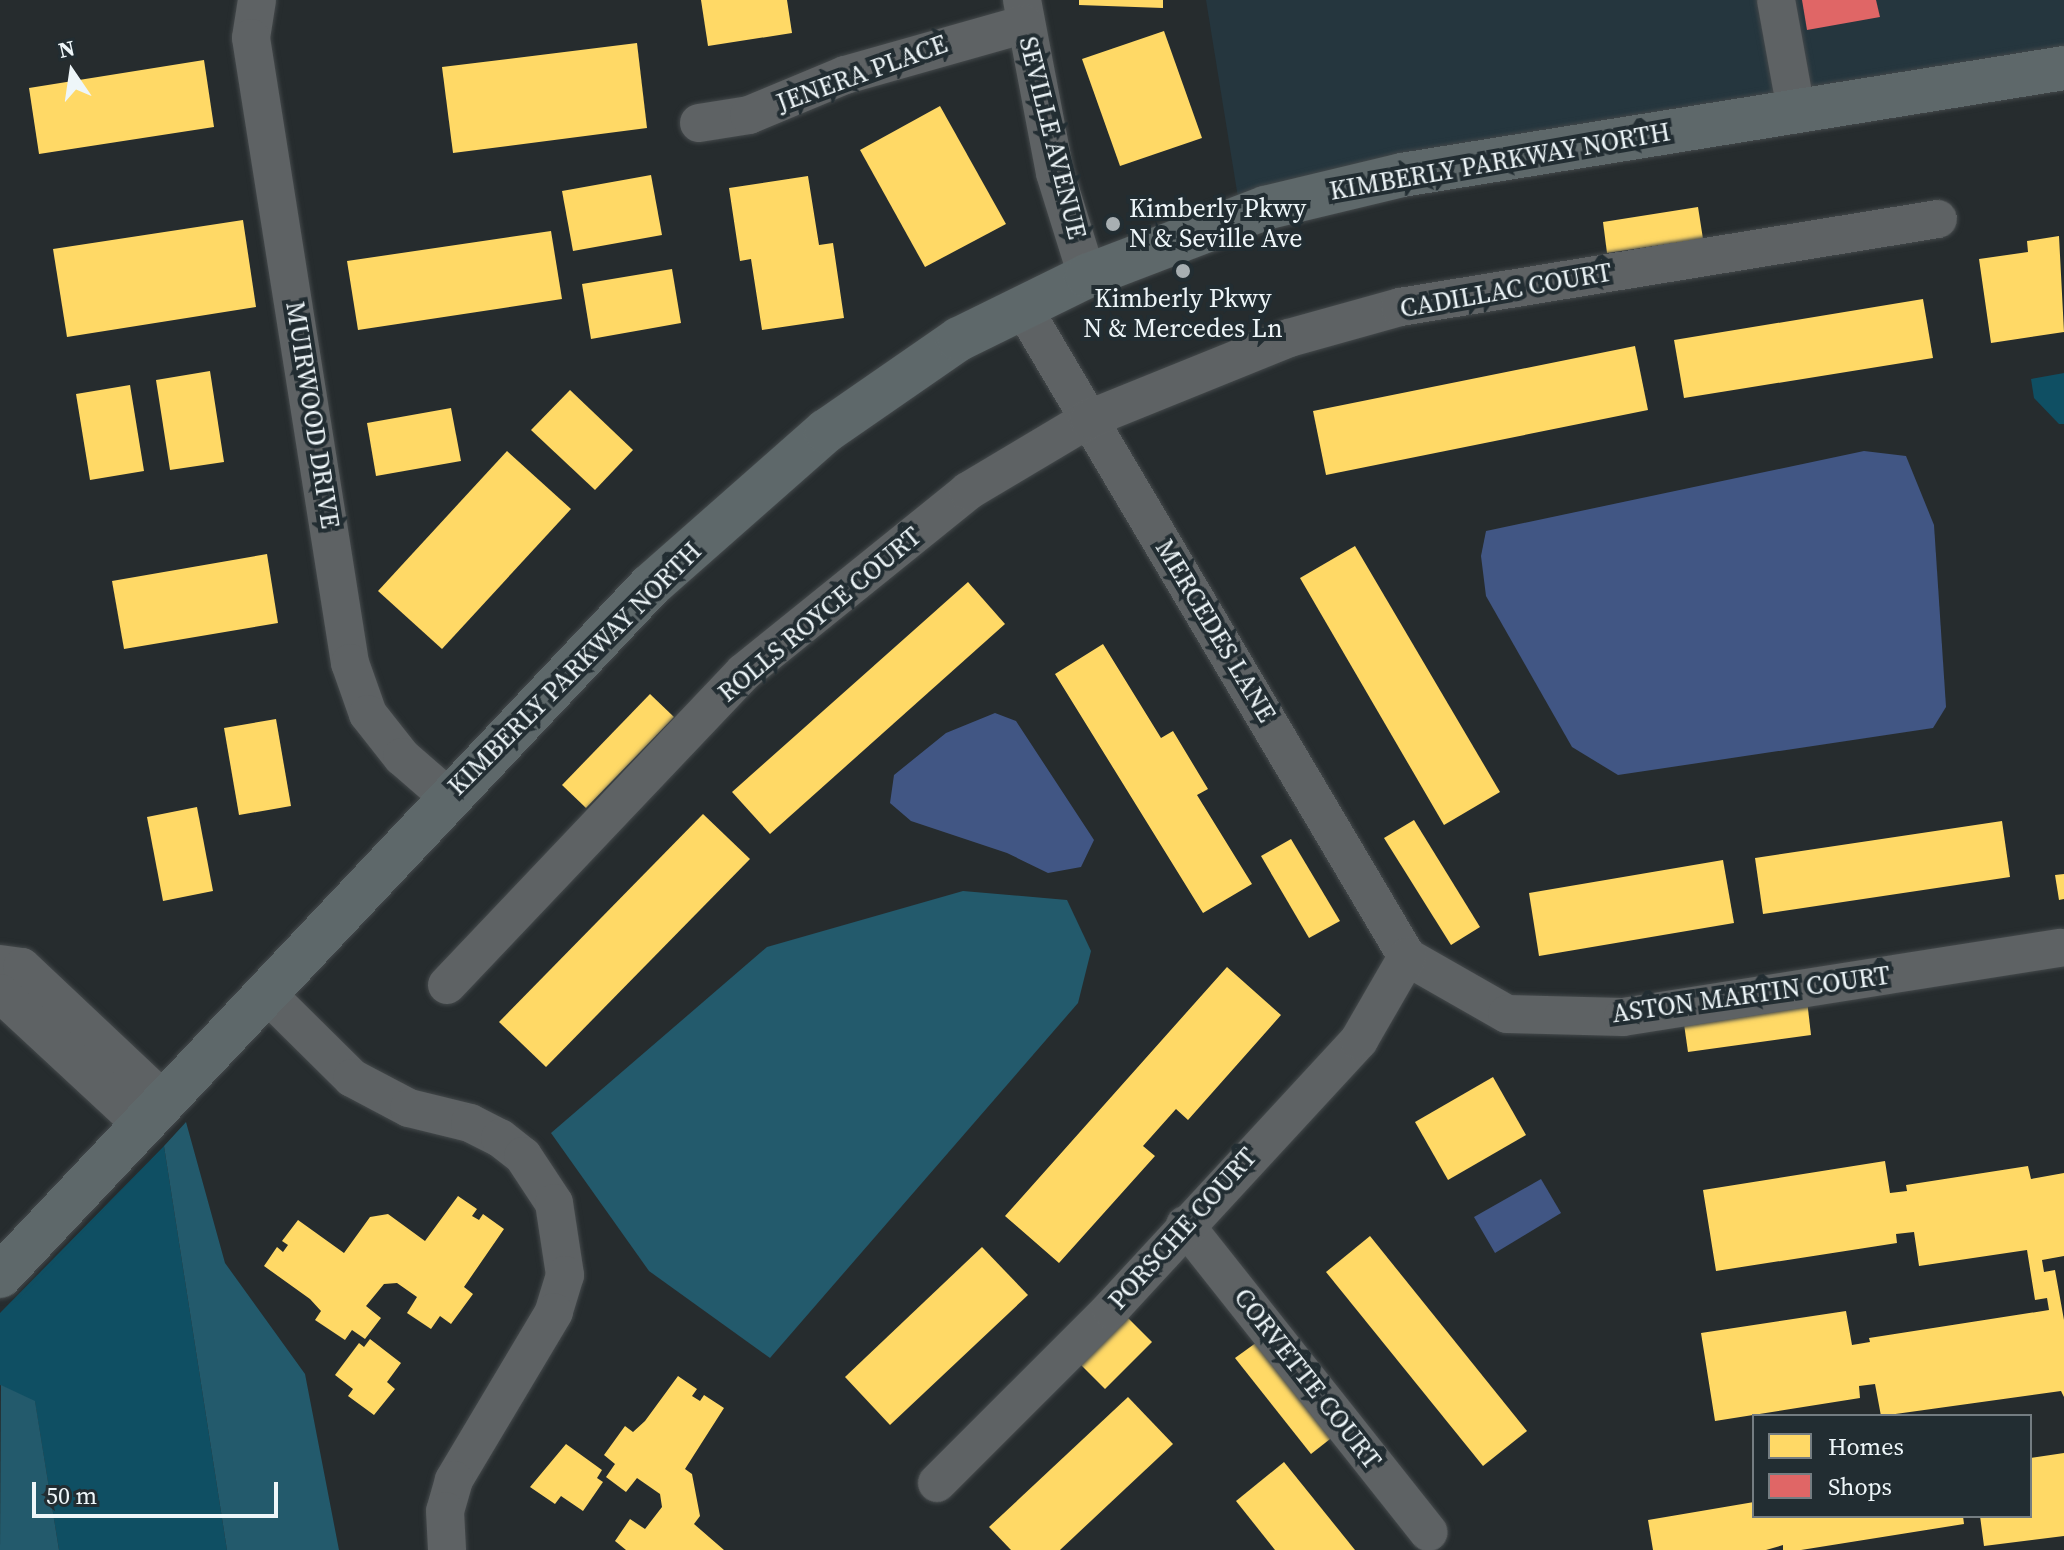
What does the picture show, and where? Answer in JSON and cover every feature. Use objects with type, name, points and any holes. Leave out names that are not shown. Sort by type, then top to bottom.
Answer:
[{"type":"street","name":"MUIRWOOD DRIVE","points":[[257,0],[251,38],[350,663],[368,714],[402,757],[448,797]]},
{"type":"street","points":[[1776,0],[1796,110]]},
{"type":"street","name":"JENERA PLACE","points":[[699,123],[749,115],[845,75],[1023,12]]},
{"type":"street","name":"SEVILLE AVENUE","points":[[1023,12],[1055,173],[1087,276]]},
{"type":"street","name":"KIMBERLY PARKWAY NORTH","points":[[0,1276],[650,586],[826,431],[959,339],[1087,276],[1265,208],[1402,175],[2064,68]]},
{"type":"street","name":"CADILLAC COURT","points":[[1089,419],[1289,338],[1400,307],[1938,219]]},
{"type":"street","name":"MERCEDES LANE","points":[[1022,306],[1407,957]]},
{"type":"street","name":"ROLLS ROYCE COURT","points":[[447,985],[744,672],[968,491],[1089,419]]},
{"type":"street","name":"ASTON MARTIN COURT","points":[[1407,957],[1507,1014],[1623,1017],[2061,948]]},
{"type":"street","name":"PORSCHE COURT","points":[[937,1483],[1111,1309],[1185,1225],[1359,1040],[1407,957]]},
{"type":"street","points":[[0,964],[22,967],[152,1112]]},
{"type":"street","points":[[265,992],[352,1078],[409,1108],[470,1123],[500,1138],[523,1156],[554,1203],[565,1275],[554,1312],[454,1480],[445,1511],[447,1550]]},
{"type":"street","points":[[0,993],[152,1112]]},
{"type":"street","name":"CORVETTE COURT","points":[[1185,1225],[1428,1532]]},
{"type":"shaded area","points":[[1206,0],[2064,0],[2064,67],[1241,216]]},
{"type":"shaded area","points":[[2064,373],[2064,424],[2059,424],[2034,398],[2031,379]]},
{"type":"shaded area","points":[[1864,451],[1906,456],[1934,525],[1946,707],[1933,728],[1618,775],[1572,747],[1486,596],[1481,556],[1486,531]]},
{"type":"shaded area","points":[[995,713],[1016,721],[1094,840],[1081,867],[1048,873],[1007,853],[911,821],[890,803],[894,775],[946,733]]},
{"type":"shaded area","points":[[963,891],[1067,900],[1091,951],[1078,1003],[770,1358],[649,1271],[551,1133],[767,947]]},
{"type":"shaded area","points":[[186,1122],[225,1263],[305,1374],[339,1550],[227,1550],[164,1146]]},
{"type":"shaded area","points":[[164,1146],[227,1550],[59,1550],[35,1402],[0,1385],[0,1313]]},
{"type":"shaded area","points":[[1541,1179],[1561,1213],[1495,1253],[1474,1217]]},
{"type":"shaded area","points":[[1,1385],[35,1401],[59,1550],[0,1550]]},
{"type":"building: Homes","points":[[701,0],[787,0],[792,33],[708,46]]},
{"type":"building: Homes","points":[[1079,0],[1163,0],[1163,8],[1079,5]]},
{"type":"building: Homes","points":[[1164,31],[1202,138],[1120,166],[1082,59]]},
{"type":"building: Homes","points":[[637,43],[647,128],[453,153],[442,67]]},
{"type":"building: Homes","points":[[204,60],[214,127],[39,154],[29,88]]},
{"type":"building: Homes","points":[[940,106],[1006,224],[925,267],[860,150]]},
{"type":"building: Homes","points":[[651,175],[662,235],[573,251],[562,191]]},
{"type":"building: Homes","points":[[808,176],[819,245],[833,243],[844,318],[762,330],[751,259],[740,261],[729,188]]},
{"type":"building: Homes","points":[[1698,207],[1703,239],[1607,253],[1603,222]]},
{"type":"building: Homes","points":[[243,220],[256,307],[67,337],[53,249]]},
{"type":"building: Homes","points":[[551,231],[562,299],[358,330],[347,261]]},
{"type":"building: Homes","points":[[2059,236],[2064,332],[1991,343],[1979,259],[2028,252],[2027,241]]},
{"type":"building: Homes","points":[[672,269],[681,323],[591,339],[582,284]]},
{"type":"building: Homes","points":[[1923,299],[1933,358],[1684,398],[1674,340]]},
{"type":"building: Homes","points":[[1635,346],[1648,410],[1326,475],[1313,411]]},
{"type":"building: Homes","points":[[210,371],[224,462],[170,470],[156,380]]},
{"type":"building: Homes","points":[[130,385],[144,471],[90,480],[76,394]]},
{"type":"building: Homes","points":[[570,390],[633,450],[595,490],[531,430]]},
{"type":"building: Homes","points":[[451,408],[461,461],[376,476],[367,423]]},
{"type":"building: Homes","points":[[507,451],[571,509],[442,649],[378,591]]},
{"type":"building: Homes","points":[[1355,546],[1500,792],[1444,825],[1300,578]]},
{"type":"building: Homes","points":[[267,554],[278,623],[124,649],[112,581]]},
{"type":"building: Homes","points":[[968,582],[1005,624],[770,834],[732,792]]},
{"type":"building: Homes","points":[[1103,644],[1161,738],[1173,731],[1208,789],[1197,795],[1252,884],[1203,913],[1055,674]]},
{"type":"building: Homes","points":[[650,694],[674,717],[586,808],[562,785]]},
{"type":"building: Homes","points":[[276,719],[291,806],[239,815],[224,728]]},
{"type":"building: Homes","points":[[197,807],[213,891],[163,901],[147,817]]},
{"type":"building: Homes","points":[[703,814],[750,859],[546,1067],[499,1022]]},
{"type":"building: Homes","points":[[1414,820],[1480,927],[1451,945],[1384,838]]},
{"type":"building: Homes","points":[[2002,821],[2010,877],[1763,914],[1755,858]]},
{"type":"building: Homes","points":[[1291,839],[1340,921],[1309,938],[1261,856]]},
{"type":"building: Homes","points":[[1723,860],[1734,923],[1539,956],[1529,893]]},
{"type":"building: Homes","points":[[2064,874],[2064,899],[2059,900],[2055,875]]},
{"type":"building: Homes","points":[[1227,967],[1281,1015],[1188,1120],[1176,1109],[1143,1146],[1155,1156],[1059,1263],[1005,1216]]},
{"type":"building: Homes","points":[[1807,1000],[1811,1035],[1688,1052],[1683,1017]]},
{"type":"building: Homes","points":[[1493,1077],[1526,1135],[1448,1180],[1415,1122]]},
{"type":"building: Homes","points":[[1885,1161],[1890,1193],[1907,1191],[1906,1185],[2028,1166],[2031,1179],[2064,1173],[2064,1256],[2042,1260],[2044,1272],[2055,1270],[2064,1320],[2064,1397],[2061,1391],[1881,1414],[1875,1384],[1859,1386],[1860,1398],[1715,1421],[1701,1333],[1846,1311],[1852,1345],[1870,1342],[1869,1338],[2049,1310],[2047,1298],[2035,1300],[2027,1250],[1919,1266],[1914,1232],[1896,1234],[1897,1243],[1716,1271],[1703,1190]]},
{"type":"building: Homes","points":[[458,1196],[477,1209],[472,1216],[479,1220],[483,1214],[504,1229],[464,1287],[473,1294],[451,1324],[440,1316],[431,1329],[407,1313],[417,1297],[397,1283],[384,1284],[366,1306],[381,1318],[365,1339],[352,1330],[345,1340],[315,1320],[321,1311],[310,1299],[264,1266],[277,1247],[283,1252],[288,1245],[282,1241],[298,1220],[344,1253],[370,1217],[388,1214],[425,1241]]},
{"type":"building: Homes","points":[[1370,1236],[1527,1431],[1483,1466],[1326,1272]]},
{"type":"building: Homes","points":[[982,1247],[1028,1295],[890,1425],[845,1377]]},
{"type":"building: Homes","points":[[1127,1317],[1152,1342],[1105,1389],[1080,1364]]},
{"type":"building: Homes","points":[[1264,1337],[1339,1432],[1311,1454],[1235,1358]]},
{"type":"building: Homes","points":[[370,1339],[401,1363],[387,1382],[395,1389],[374,1415],[348,1396],[353,1389],[335,1375],[359,1343],[364,1347]]},
{"type":"building: Homes","points":[[678,1376],[697,1389],[692,1396],[700,1401],[704,1395],[724,1408],[685,1469],[692,1474],[700,1516],[694,1524],[724,1550],[626,1550],[615,1541],[630,1519],[645,1529],[662,1507],[660,1494],[637,1478],[626,1492],[606,1477],[615,1464],[604,1455],[625,1426],[633,1432],[645,1421]]},
{"type":"building: Homes","points":[[1128,1397],[1173,1444],[1060,1550],[1011,1550],[989,1527]]},
{"type":"building: Homes","points":[[566,1444],[602,1470],[597,1478],[603,1482],[583,1511],[561,1496],[555,1504],[530,1487]]},
{"type":"building: Homes","points":[[2064,1453],[2064,1536],[1984,1546],[1980,1518],[2032,1518],[2032,1458]]},
{"type":"building: Homes","points":[[1284,1462],[1355,1550],[1275,1550],[1236,1501]]},
{"type":"building: Homes","points":[[1752,1502],[1752,1518],[1963,1518],[1964,1524],[1801,1550],[1783,1550],[1783,1545],[1766,1550],[1653,1550],[1648,1520]]},
{"type":"building: Shops","points":[[1802,0],[1876,0],[1880,17],[1807,30]]},
{"type":"place","name":"Kimberly Pkwy N & Seville Ave","points":[[1113,224]]},
{"type":"place","name":"Kimberly Pkwy N & Mercedes Ln","points":[[1183,271]]}]
